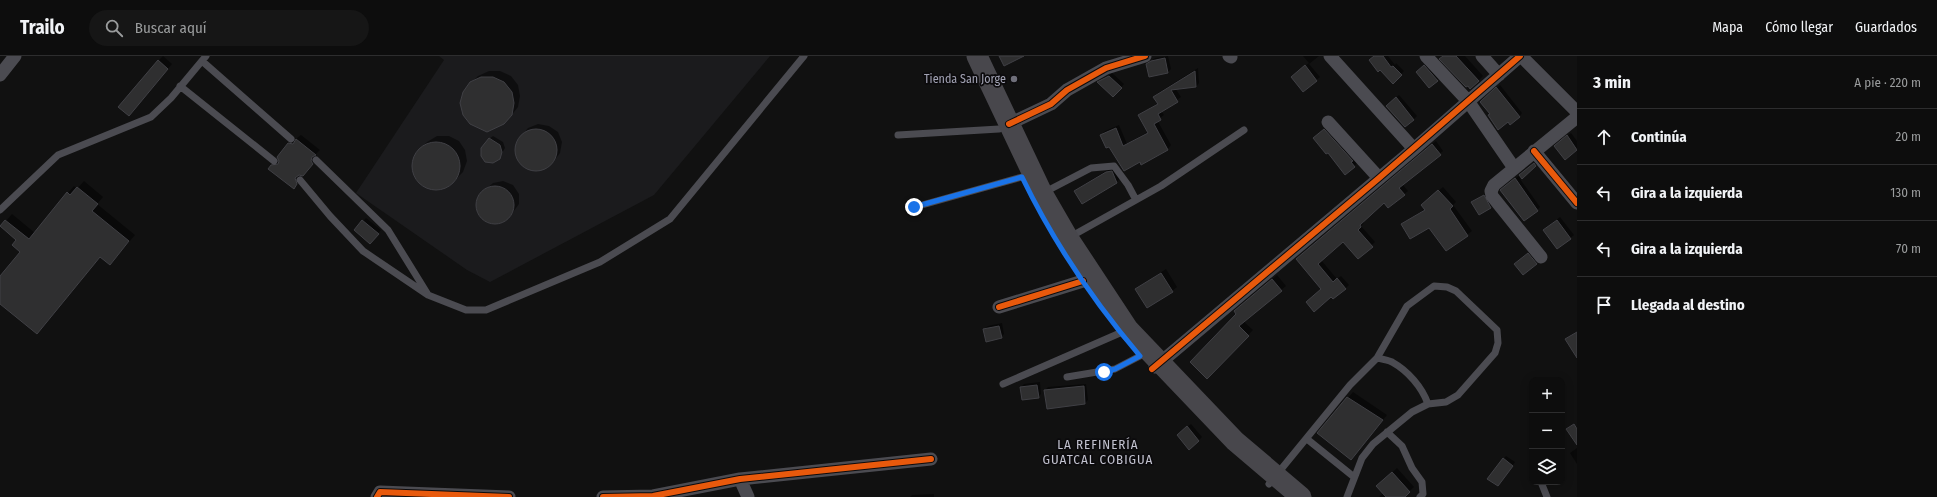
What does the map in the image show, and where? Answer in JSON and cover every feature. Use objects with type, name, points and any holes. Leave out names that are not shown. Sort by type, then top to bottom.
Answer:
[{"type":"main road","points":[[965,56],[1068,238],[1151,363]]},
{"type":"main road","points":[[977,56],[1022,177],[1059,243],[1083,281],[1120,333],[1236,442],[1277,486],[1301,497]]},
{"type":"street","points":[[0,75],[15,56]]},
{"type":"street","points":[[1004,126],[1051,104],[1068,90],[1106,68],[1145,56]]},
{"type":"street","points":[[1330,56],[1414,148]]},
{"type":"street","points":[[1426,56],[1468,101],[1514,168]]},
{"type":"street","points":[[1482,56],[1498,75]]},
{"type":"street","points":[[1151,363],[1379,178],[1520,56],[1577,112]]},
{"type":"street","points":[[1541,257],[1492,196],[1491,191],[1494,185],[1577,117]]},
{"type":"street","points":[[1328,122],[1379,178]]},
{"type":"street","points":[[1534,151],[1577,203]]},
{"type":"street","points":[[999,307],[1083,281]]},
{"type":"street","points":[[603,497],[653,496],[740,479],[931,459]]},
{"type":"street","points":[[740,479],[748,497]]},
{"type":"street","points":[[377,497],[380,492],[383,492],[509,497]]},
{"type":"lane","points":[[300,180],[330,216],[363,251],[428,295],[466,310],[486,310],[600,262],[670,219],[804,56]]},
{"type":"lane","points":[[0,210],[58,155],[151,117],[171,98],[204,59],[291,139]]},
{"type":"lane","points":[[180,86],[274,161]]},
{"type":"lane","points":[[898,135],[1004,126]]},
{"type":"lane","points":[[1068,238],[1161,186],[1244,130]]},
{"type":"lane","points":[[316,160],[388,230],[428,295]]},
{"type":"lane","points":[[1042,193],[1090,168],[1114,166],[1136,200]]},
{"type":"lane","points":[[914,207],[1022,177]]},
{"type":"lane","points":[[1277,486],[1307,439],[1350,385],[1377,358],[1407,306],[1434,286],[1448,287],[1456,291],[1497,330],[1498,343],[1495,353],[1458,395],[1446,402],[1428,404],[1412,412],[1373,444],[1362,458],[1346,497]]},
{"type":"lane","points":[[1003,384],[1120,333]]},
{"type":"lane","points":[[1377,358],[1392,362],[1414,381],[1423,390],[1428,404]]},
{"type":"lane","points":[[1067,377],[1151,363]]},
{"type":"lane","points":[[1387,432],[1402,446],[1412,468],[1422,482],[1423,494],[1420,497]]},
{"type":"lane","points":[[1307,439],[1354,477]]},
{"type":"lane","points":[[1541,485],[1547,497]]},
{"type":"shaded area","points":[[439,56],[770,56],[654,195],[490,282],[467,270],[356,193],[444,60]]},
{"type":"building","points":[[999,56],[1024,56],[1004,66]]},
{"type":"building","points":[[1374,56],[1383,56],[1391,67],[1393,66],[1402,75],[1393,84],[1380,70],[1378,72],[1369,60]]},
{"type":"building","points":[[1443,56],[1456,56],[1479,81],[1470,89],[1468,86],[1466,87],[1439,59]]},
{"type":"building","points":[[1165,58],[1168,73],[1149,77],[1146,64],[1151,61]]},
{"type":"building","points":[[158,60],[168,69],[129,116],[118,107]]},
{"type":"building","points":[[1305,65],[1317,81],[1303,92],[1291,77]]},
{"type":"building","points":[[1424,65],[1438,81],[1429,88],[1416,72]]},
{"type":"building","points":[[1195,71],[1196,87],[1171,90],[1178,102],[1158,114],[1161,120],[1154,124],[1168,150],[1141,165],[1140,162],[1124,171],[1109,147],[1106,148],[1100,135],[1116,128],[1123,146],[1148,133],[1138,115],[1158,104],[1153,97]]},
{"type":"building","points":[[1109,76],[1122,88],[1113,97],[1097,82]]},
{"type":"building","points":[[481,77],[493,77],[504,82],[512,92],[514,103],[512,115],[504,124],[487,132],[470,124],[463,115],[460,103],[463,92],[470,82]]},
{"type":"building","points":[[1496,87],[1520,117],[1510,125],[1508,122],[1498,130],[1488,115],[1490,114],[1480,102]]},
{"type":"building","points":[[1396,97],[1414,120],[1405,127],[1386,106]]},
{"type":"building","points":[[532,129],[540,129],[548,132],[554,138],[557,150],[554,162],[548,168],[540,171],[532,171],[524,168],[518,162],[515,154],[515,146],[518,138],[524,132]]},
{"type":"building","points":[[1324,129],[1353,161],[1351,162],[1355,167],[1345,175],[1328,153],[1326,154],[1313,138]]},
{"type":"building","points":[[1567,135],[1577,150],[1565,160],[1554,146]]},
{"type":"building","points":[[489,138],[500,145],[502,152],[500,159],[493,163],[485,162],[481,156],[481,148]]},
{"type":"building","points":[[296,139],[316,155],[312,157],[311,161],[313,164],[303,176],[299,175],[295,178],[297,184],[294,189],[268,169],[271,165],[278,164],[279,161],[277,157],[288,143],[293,144]]},
{"type":"building","points":[[431,142],[441,142],[450,146],[456,152],[459,157],[459,175],[450,186],[441,190],[431,190],[422,186],[416,180],[412,171],[412,161],[416,152],[422,146]]},
{"type":"building","points":[[1432,144],[1441,155],[1399,188],[1405,195],[1388,208],[1384,203],[1360,225],[1361,227],[1358,230],[1373,247],[1358,259],[1343,242],[1318,264],[1333,282],[1337,278],[1346,289],[1333,299],[1331,297],[1314,312],[1306,302],[1321,289],[1296,259]]},
{"type":"building","points":[[1534,163],[1536,166],[1522,179],[1519,175]]},
{"type":"building","points":[[1112,171],[1117,183],[1082,204],[1074,191],[1106,172]]},
{"type":"building","points":[[1515,178],[1538,211],[1524,221],[1500,190]]},
{"type":"building","points":[[491,186],[499,186],[509,191],[513,198],[513,212],[509,219],[499,224],[491,224],[481,219],[479,216],[476,209],[476,201],[481,191],[484,189]]},
{"type":"building","points":[[77,187],[98,204],[92,211],[129,241],[110,265],[100,257],[37,334],[0,304],[0,276],[20,252],[12,245],[16,240],[0,226],[5,220],[29,239],[67,192],[70,195]]},
{"type":"building","points":[[1438,190],[1453,206],[1450,209],[1468,236],[1446,251],[1429,228],[1410,239],[1401,224],[1425,210],[1421,205]]},
{"type":"building","points":[[1484,195],[1491,208],[1479,215],[1471,202]]},
{"type":"building","points":[[362,220],[379,234],[370,244],[354,230]]},
{"type":"building","points":[[1557,220],[1571,239],[1557,249],[1543,230]]},
{"type":"building","points":[[1528,253],[1537,264],[1523,275],[1514,264]]},
{"type":"building","points":[[1161,273],[1173,292],[1147,308],[1135,289]]},
{"type":"building","points":[[1272,279],[1282,291],[1239,326],[1249,336],[1207,379],[1190,362],[1236,314],[1234,311]]},
{"type":"building","points":[[999,326],[1002,338],[986,342],[983,329]]},
{"type":"building","points":[[1577,332],[1577,358],[1565,339]]},
{"type":"building","points":[[1037,385],[1039,398],[1022,400],[1020,387]]},
{"type":"building","points":[[1084,386],[1085,404],[1047,409],[1044,390]]},
{"type":"building","points":[[1347,397],[1383,420],[1351,460],[1317,433]]},
{"type":"building","points":[[1574,424],[1577,429],[1577,445],[1566,429]]},
{"type":"building","points":[[1187,426],[1199,441],[1189,450],[1177,435]]},
{"type":"building","points":[[1503,458],[1513,466],[1498,486],[1487,479]]},
{"type":"building","points":[[1392,472],[1410,492],[1405,497],[1386,497],[1376,486]]},
{"type":"cycle path","points":[[1009,124],[1051,104],[1067,90],[1106,68],[1145,56]]},
{"type":"cycle path","points":[[1152,369],[1379,178],[1520,56]]},
{"type":"cycle path","points":[[1534,151],[1577,203]]},
{"type":"cycle path","points":[[999,307],[1083,281]]},
{"type":"cycle path","points":[[603,497],[653,496],[740,479],[931,459]]},
{"type":"cycle path","points":[[377,497],[380,492],[509,497]]},
{"type":"place","name":"Tienda San Jorge","points":[[1014,79]]},
{"type":"district","name":"LA REFINERÍA GUATCAL COBIGUA","points":[[1098,452]]},
{"type":"route","points":[[914,207],[1022,177],[1032,198],[1083,281],[1120,333],[1140,356],[1115,369],[1104,372]]}]
